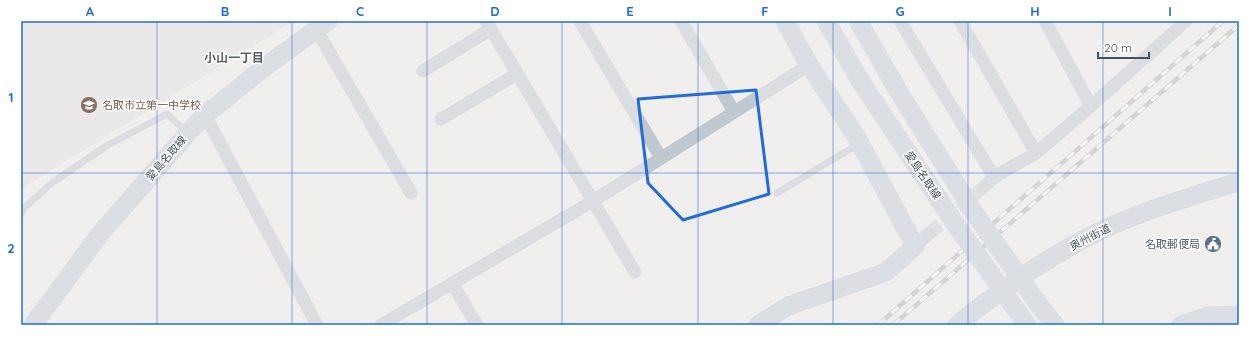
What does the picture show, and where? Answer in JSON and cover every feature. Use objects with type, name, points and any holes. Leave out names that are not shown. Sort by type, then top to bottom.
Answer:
[{"type":"main road","points":[[758,325],[788,306],[886,272],[915,246],[860,142],[809,65],[785,21]]},
{"type":"main road","name":"愛島名取線","points":[[826,21],[861,82],[956,225],[1027,325]]},
{"type":"main road","name":"愛島名取線","points":[[858,21],[900,94],[973,211],[1039,305],[1055,325]]},
{"type":"main road","name":"愛島名取線","points":[[33,325],[100,234],[205,115],[266,66],[322,25]]},
{"type":"main road","name":"奥州街道","points":[[957,325],[982,304],[1043,262],[1096,233],[1143,213],[1239,182]]},
{"type":"main road","points":[[1181,325],[1208,316],[1239,315]]},
{"type":"street","points":[[580,21],[661,158]]},
{"type":"street","points":[[682,21],[734,112]]},
{"type":"street","points":[[900,21],[990,182],[1036,153],[1186,21]]},
{"type":"street","points":[[960,21],[1036,153]]},
{"type":"street","points":[[1045,21],[1091,106]]},
{"type":"street","points":[[322,25],[411,193]]},
{"type":"street","points":[[423,71],[488,25],[635,272]]},
{"type":"street","points":[[381,325],[593,201],[809,65]]},
{"type":"street","points":[[442,119],[517,74]]},
{"type":"street","points":[[205,115],[317,325]]},
{"type":"street","points":[[915,246],[930,233]]},
{"type":"street","points":[[452,283],[477,325]]},
{"type":"lane","points":[[21,214],[24,208],[53,182],[108,145],[167,114],[188,133]]},
{"type":"lane","points":[[777,193],[860,142]]},
{"type":"highlighted area","points":[[756,90],[769,194],[683,220],[648,183],[638,99]]},
{"type":"shaded area","name":"名取市立第一中学校","points":[[21,21],[294,21],[21,189]]},
{"type":"tunnel","points":[[930,233],[985,186]]},
{"type":"railway","points":[[878,325],[1223,21]]},
{"type":"railway","points":[[893,325],[1239,25]]},
{"type":"place","name":"名取市立第一中学校","points":[[89,105]]},
{"type":"place","name":"名取郵便局","points":[[1213,244]]},
{"type":"district","name":"小山一丁目","points":[[234,58]]}]
